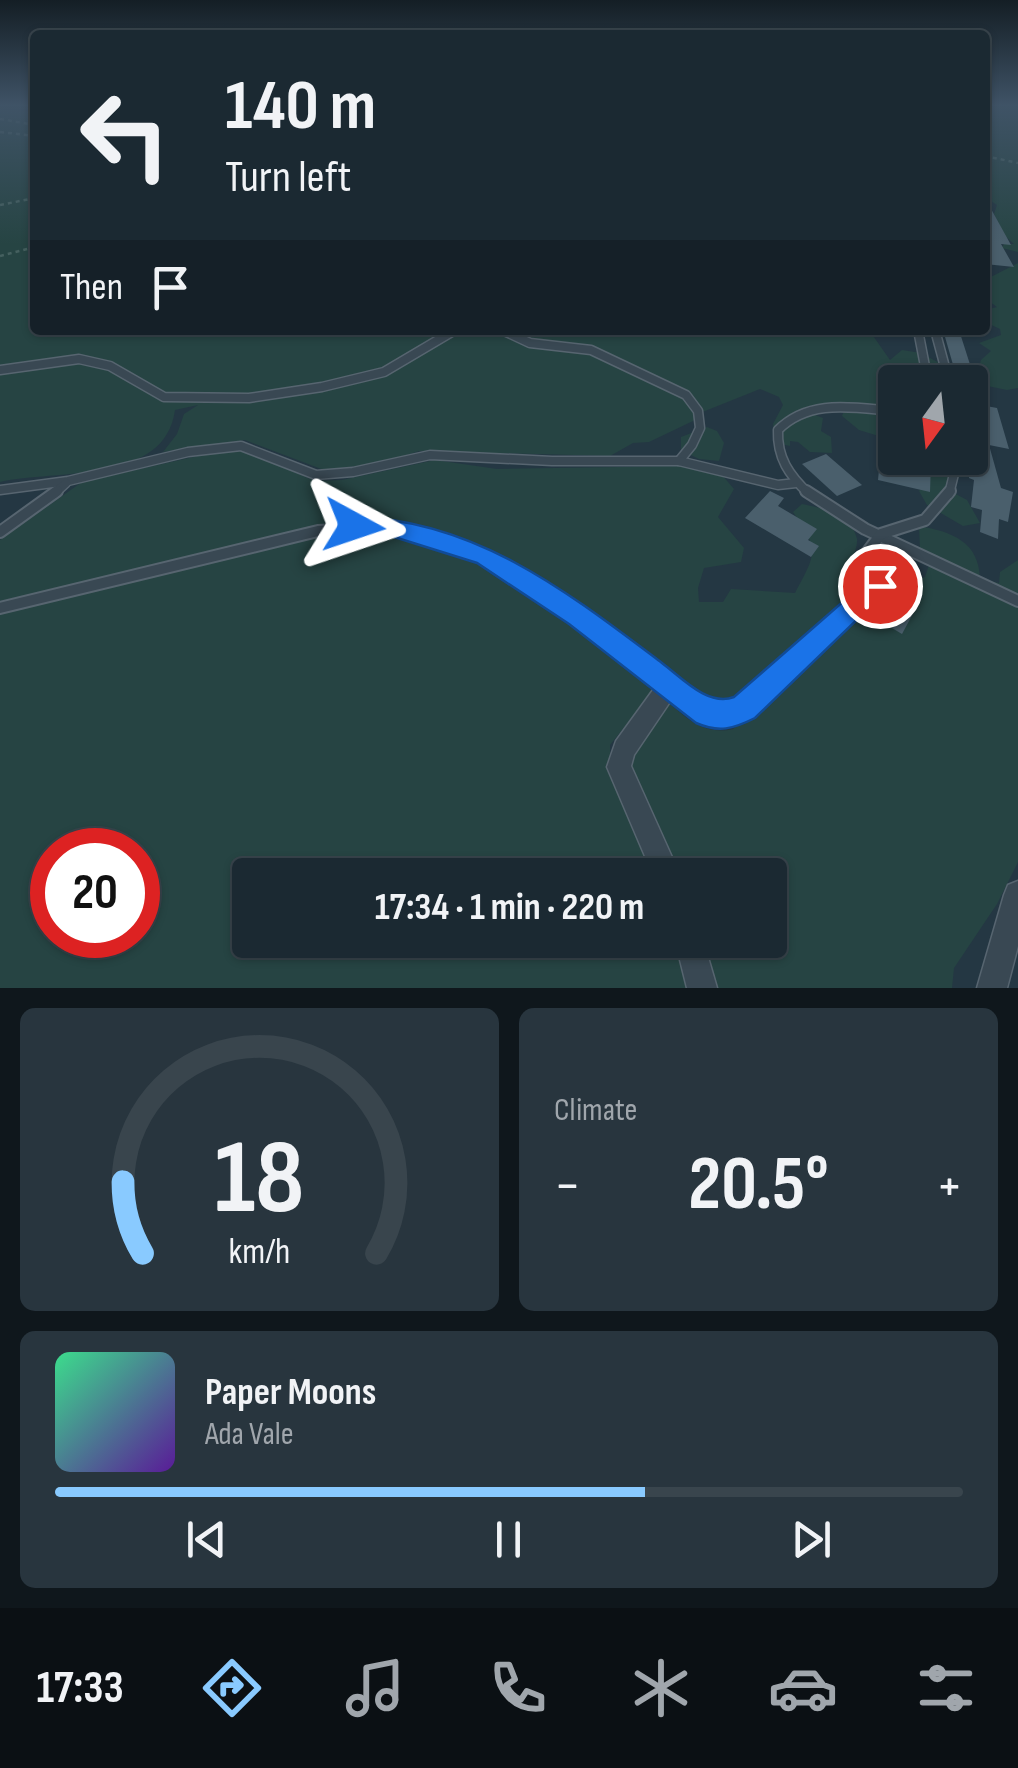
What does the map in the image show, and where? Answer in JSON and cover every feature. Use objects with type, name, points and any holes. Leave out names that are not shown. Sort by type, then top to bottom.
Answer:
[{"type":"street","points":[[659,858],[619,768],[624,749],[669,687]]},
{"type":"street","points":[[992,988],[1018,896]]},
{"type":"street","points":[[694,958],[702,988]]},
{"type":"lane","points":[[0,370],[62,358],[90,358],[126,372],[158,396],[198,401],[320,388],[364,378],[403,364],[447,335]]},
{"type":"lane","points":[[513,335],[530,343],[591,350],[686,394],[696,403],[702,420],[697,445],[679,461]]},
{"type":"lane","points":[[919,335],[925,365]]},
{"type":"lane","points":[[936,335],[944,365]]},
{"type":"lane","points":[[923,350],[941,352]]},
{"type":"lane","points":[[878,410],[820,408],[799,412],[786,419],[778,430],[776,449],[796,483],[826,505],[1018,602]]},
{"type":"lane","points":[[0,490],[68,481],[226,446],[252,448],[316,475],[353,472],[430,455],[552,461],[679,461],[778,485],[796,483]]},
{"type":"lane","points":[[0,608],[318,531],[391,527],[485,556],[578,616],[706,712],[731,715],[745,708],[880,586],[866,554],[882,534],[909,530],[935,516],[953,486],[955,475]]},
{"type":"lane","points":[[0,532],[41,506],[68,481]]},
{"type":"path","points":[[990,157],[1018,163]]},
{"type":"path","points":[[0,205],[30,199]]},
{"type":"path","points":[[0,256],[30,248]]},
{"type":"green space","points":[[0,152],[30,152],[30,335],[872,335],[890,360],[902,350],[921,353],[943,365],[878,365],[878,436],[859,430],[842,416],[844,411],[809,406],[805,411],[823,418],[821,431],[831,437],[832,453],[810,452],[798,442],[790,441],[790,446],[776,443],[773,424],[783,405],[779,397],[760,389],[700,413],[693,421],[649,442],[633,443],[610,456],[419,451],[382,463],[324,470],[245,440],[163,452],[177,434],[184,414],[198,405],[175,410],[167,434],[151,451],[130,462],[105,469],[0,482]]},
{"type":"green space","points":[[990,152],[1018,152],[1018,252],[1002,248],[1004,244],[1014,244],[1004,235],[994,214],[997,205],[990,200]]},
{"type":"green space","points":[[1018,263],[1018,388],[988,386],[988,365],[980,365],[991,351],[979,343],[1001,335],[1000,329],[990,324],[990,309],[997,307],[990,302],[990,277]]},
{"type":"green space","points":[[707,427],[717,431],[724,443],[719,461],[699,459],[681,450],[681,437]]},
{"type":"green space","points":[[229,449],[242,450],[315,481],[342,480],[435,460],[497,469],[680,466],[722,475],[734,489],[718,517],[744,548],[741,562],[704,568],[698,588],[699,602],[723,602],[731,589],[795,593],[812,552],[808,535],[793,512],[802,504],[827,511],[849,524],[857,539],[854,561],[859,576],[843,608],[826,626],[734,709],[721,711],[699,703],[600,625],[492,552],[392,521],[344,520],[349,532],[393,534],[434,544],[474,560],[549,605],[655,682],[655,689],[610,745],[610,763],[648,858],[232,858],[232,958],[684,958],[693,988],[0,988],[0,608],[146,569],[0,601],[0,540],[82,482]]},
{"type":"green space","points":[[930,475],[953,475],[952,492],[967,500],[980,523],[963,526],[927,505],[919,491]]},
{"type":"green space","points":[[919,526],[953,536],[975,556],[980,579],[999,583],[1000,572],[1018,560],[1018,862],[997,904],[954,968],[952,988],[708,988],[701,958],[787,958],[787,858],[666,858],[627,764],[666,698],[704,728],[733,729],[854,623],[861,611],[902,633],[922,597],[902,585],[925,577],[929,565],[920,550]]},
{"type":"building","points":[[990,207],[1011,245],[1001,244],[1014,267],[990,265]]},
{"type":"building","points":[[944,335],[961,335],[970,365],[953,365]]},
{"type":"building","points":[[988,406],[997,408],[1009,449],[989,445],[1001,488],[1013,492],[1008,522],[999,519],[998,539],[980,532],[982,510],[971,507],[974,480],[969,478],[988,475]]},
{"type":"building","points":[[826,454],[862,485],[837,496],[802,464]]},
{"type":"building","points":[[878,475],[931,475],[930,492],[878,480]]},
{"type":"building","points":[[770,491],[784,498],[778,506],[817,529],[808,540],[819,546],[811,557],[745,518]]},
{"type":"building","points":[[892,579],[922,597],[902,634],[870,615]]},
{"type":"route","points":[[354,526],[391,527],[485,556],[578,616],[688,700],[719,715],[731,715],[745,708],[880,586]]}]
